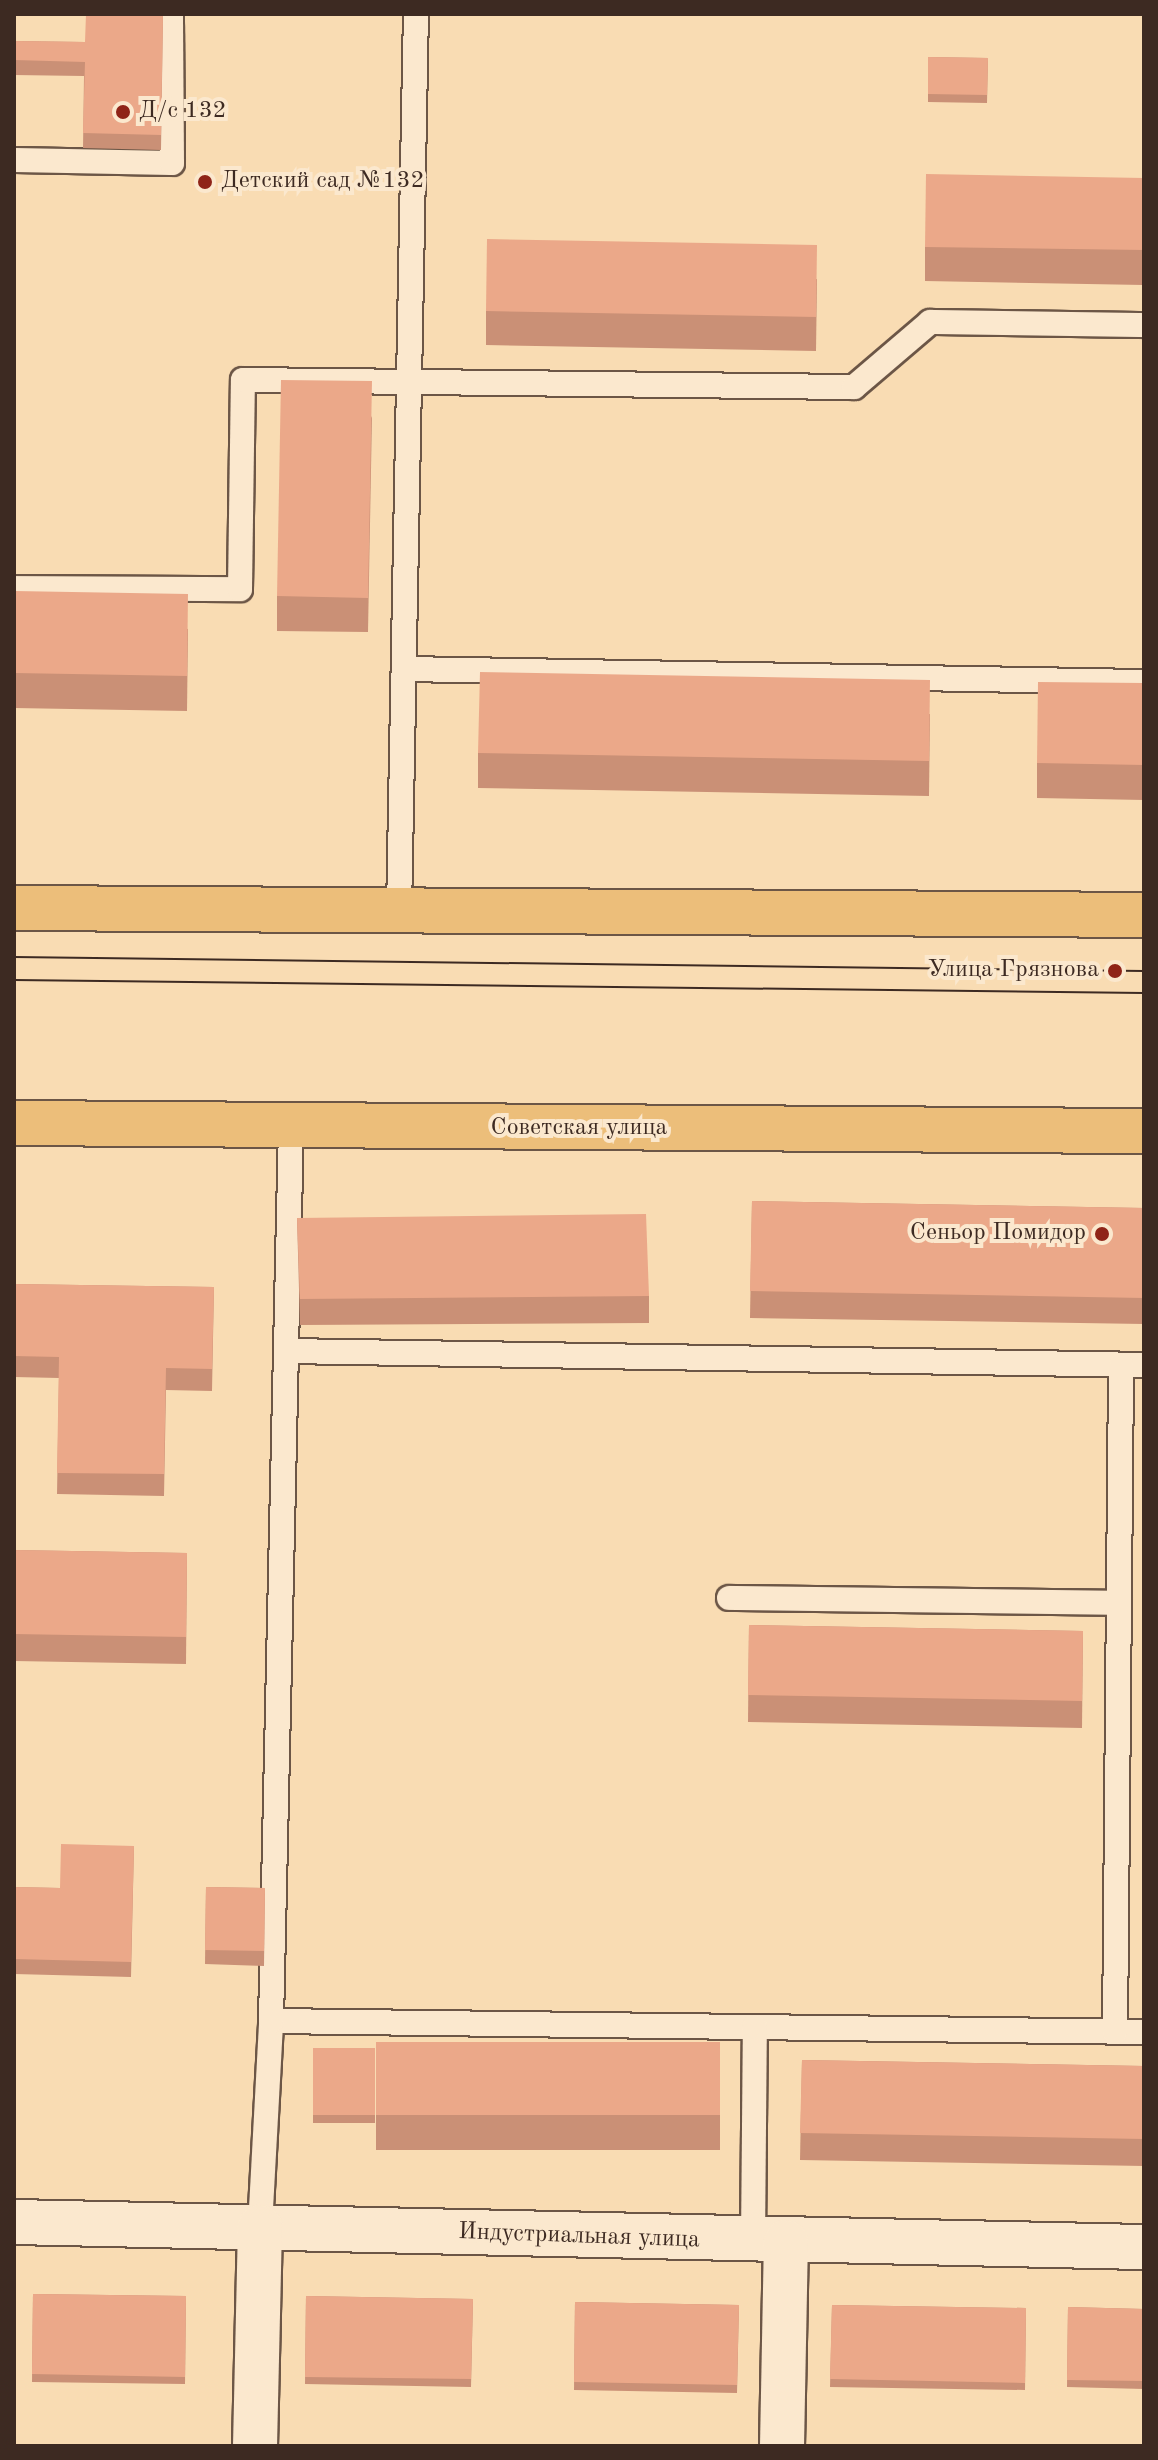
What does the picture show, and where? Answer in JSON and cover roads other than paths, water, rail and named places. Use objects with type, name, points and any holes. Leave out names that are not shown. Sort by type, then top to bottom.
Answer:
[{"type":"main road","points":[[14,908],[1144,915]]},
{"type":"main road","name":"Советская улица","points":[[14,1123],[291,1128],[1144,1131]]},
{"type":"street","name":"Индустриальная улица","points":[[14,2222],[769,2242],[1144,2247]]},
{"type":"street","points":[[255,2446],[260,2227]]},
{"type":"street","points":[[769,2242],[782,2446]]},
{"type":"lane","points":[[14,160],[172,163],[171,14]]},
{"type":"lane","points":[[399,912],[416,14]]},
{"type":"lane","points":[[14,588],[240,589],[243,380],[854,387],[930,322],[1144,325]]},
{"type":"lane","points":[[404,669],[1144,682]]},
{"type":"lane","points":[[260,2227],[271,2021],[291,1128]]},
{"type":"lane","points":[[286,1351],[1132,1365],[1119,1603],[1115,2032]]},
{"type":"lane","points":[[729,1598],[1119,1603]]},
{"type":"lane","points":[[271,2021],[1144,2032]]},
{"type":"lane","points":[[755,2027],[769,2242]]},
{"type":"tram line","points":[[14,957],[1144,971]]},
{"type":"tram line","points":[[14,980],[1144,993]]},
{"type":"place","name":"Д/с 132","points":[[123,112]]},
{"type":"place","name":"Детский сад №132","points":[[205,182]]},
{"type":"place","name":"Улица Грязнова","points":[[1115,971]]},
{"type":"place","name":"Сеньор Помидор","points":[[1102,1234]]}]
